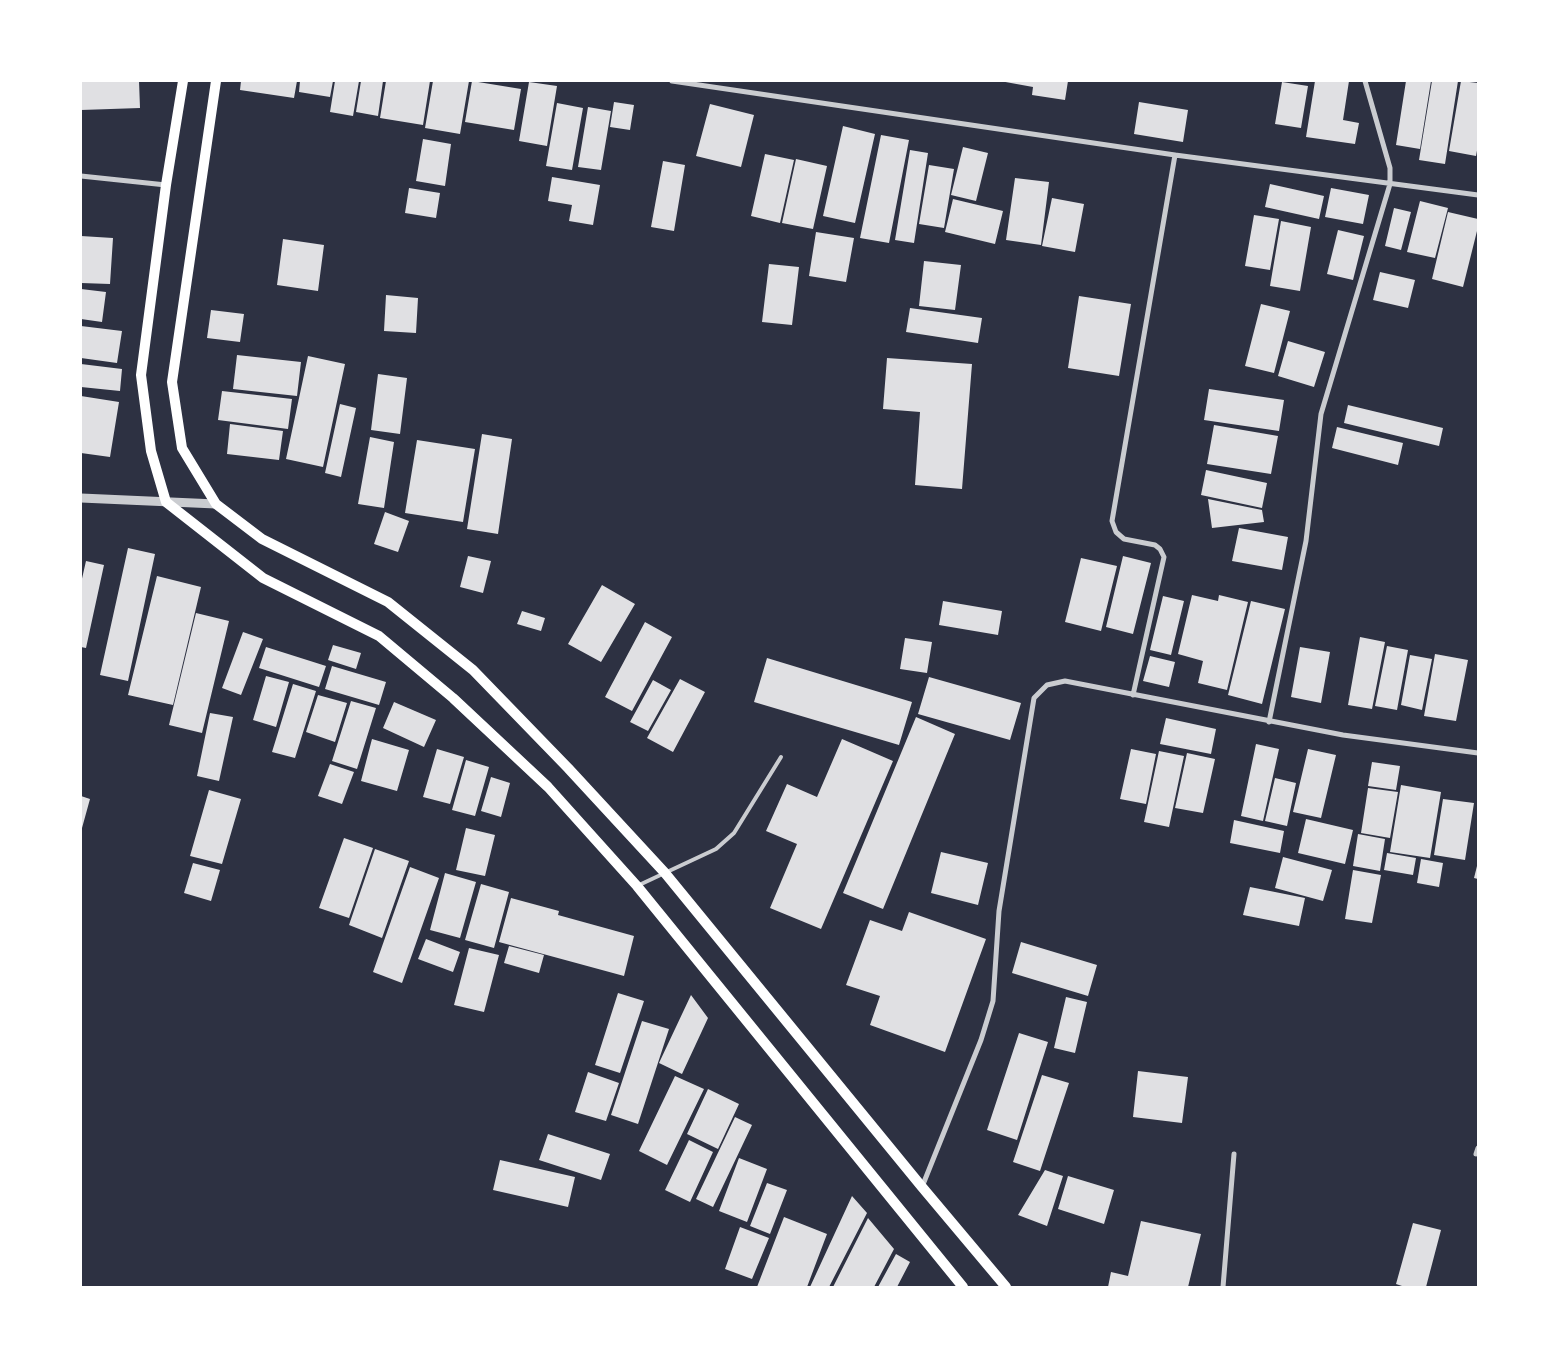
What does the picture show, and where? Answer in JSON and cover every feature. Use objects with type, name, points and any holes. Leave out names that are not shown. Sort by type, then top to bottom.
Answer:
[{"type":"main road","points":[[183,81],[166,185],[141,375],[151,451],[166,502],[263,578],[379,636],[454,698],[548,787],[637,886],[963,1287]]},
{"type":"main road","points":[[216,81],[172,382],[182,448],[216,504],[262,539],[388,602],[473,670],[568,768],[665,873],[1006,1287]]},
{"type":"street","points":[[672,81],[1174,155],[1478,195]]},
{"type":"street","points":[[1269,722],[1306,541],[1321,414],[1390,184],[1390,168],[1365,81]]},
{"type":"street","points":[[1133,694],[1164,556],[1155,545],[1124,539],[1116,532],[1112,521],[1174,155]]},
{"type":"street","points":[[81,176],[166,185]]},
{"type":"street","points":[[81,498],[216,504]]},
{"type":"street","points":[[922,1187],[981,1040],[993,1002],[999,911],[1034,698],[1047,684],[1065,681],[1269,722],[1344,735],[1478,753]]},
{"type":"street","points":[[1223,1287],[1234,1154]]},
{"type":"lane","points":[[637,886],[716,849],[734,833],[781,757]]},
{"type":"building","points":[[81,81],[139,81],[140,108],[81,110]]},
{"type":"building","points":[[241,81],[297,81],[294,98],[240,90]]},
{"type":"building","points":[[300,81],[333,81],[330,97],[299,92]]},
{"type":"building","points":[[335,81],[359,81],[353,116],[330,112]]},
{"type":"building","points":[[361,81],[383,81],[378,116],[356,112]]},
{"type":"building","points":[[386,81],[430,81],[423,125],[380,118]]},
{"type":"building","points":[[433,81],[469,81],[460,134],[425,128]]},
{"type":"building","points":[[472,81],[521,89],[514,130],[465,122]]},
{"type":"building","points":[[1000,81],[1068,81],[1065,100],[1032,95],[1033,87]]},
{"type":"building","points":[[1315,81],[1349,81],[1343,120],[1359,123],[1355,144],[1306,137]]},
{"type":"building","points":[[1406,81],[1431,81],[1420,149],[1396,145]]},
{"type":"building","points":[[1432,81],[1458,81],[1445,164],[1419,160]]},
{"type":"building","points":[[1461,81],[1478,83],[1478,145],[1476,156],[1449,151]]},
{"type":"building","points":[[529,82],[557,86],[547,146],[519,141]]},
{"type":"building","points":[[1282,82],[1308,86],[1301,128],[1275,124]]},
{"type":"building","points":[[614,102],[634,105],[630,130],[610,127]]},
{"type":"building","points":[[1139,102],[1188,110],[1183,142],[1134,134]]},
{"type":"building","points":[[557,103],[583,108],[572,170],[546,166]]},
{"type":"building","points":[[710,104],[754,115],[741,167],[696,156]]},
{"type":"building","points":[[588,107],[611,111],[601,170],[578,167]]},
{"type":"building","points":[[843,126],[875,134],[855,223],[823,216]]},
{"type":"building","points":[[881,135],[909,140],[889,243],[860,238]]},
{"type":"building","points":[[423,139],[451,144],[445,186],[416,181]]},
{"type":"building","points":[[963,147],[988,153],[976,201],[951,195]]},
{"type":"building","points":[[910,150],[928,153],[914,243],[895,240]]},
{"type":"building","points":[[765,154],[794,160],[780,223],[751,216]]},
{"type":"building","points":[[796,159],[827,166],[813,229],[782,223]]},
{"type":"building","points":[[663,161],[685,165],[674,231],[651,227]]},
{"type":"building","points":[[929,165],[954,169],[944,228],[919,224]]},
{"type":"building","points":[[552,177],[600,185],[593,225],[569,221],[572,205],[548,201]]},
{"type":"building","points":[[1015,178],[1049,182],[1041,245],[1006,240]]},
{"type":"building","points":[[1270,184],[1324,196],[1319,219],[1265,207]]},
{"type":"building","points":[[409,188],[440,193],[436,218],[405,213]]},
{"type":"building","points":[[1331,188],[1369,195],[1363,224],[1325,217]]},
{"type":"building","points":[[1052,198],[1084,204],[1075,252],[1042,246]]},
{"type":"building","points":[[953,199],[1003,211],[995,244],[945,232]]},
{"type":"building","points":[[1420,201],[1448,208],[1435,258],[1407,252]]},
{"type":"building","points":[[1394,208],[1411,212],[1401,250],[1385,246]]},
{"type":"building","points":[[1448,212],[1478,219],[1478,227],[1463,287],[1432,279]]},
{"type":"building","points":[[1254,215],[1279,219],[1270,270],[1245,266]]},
{"type":"building","points":[[1281,221],[1311,227],[1300,291],[1270,286]]},
{"type":"building","points":[[1338,230],[1364,236],[1353,280],[1327,274]]},
{"type":"building","points":[[816,232],[854,238],[846,282],[809,276]]},
{"type":"building","points":[[81,236],[113,238],[110,284],[81,283]]},
{"type":"building","points":[[283,239],[324,245],[318,291],[277,285]]},
{"type":"building","points":[[924,261],[961,265],[955,310],[919,306]]},
{"type":"building","points":[[769,264],[799,267],[792,325],[762,322]]},
{"type":"building","points":[[1380,272],[1415,280],[1408,308],[1373,300]]},
{"type":"building","points":[[81,289],[106,292],[102,322],[81,319]]},
{"type":"building","points":[[386,295],[418,298],[416,333],[384,331]]},
{"type":"building","points":[[1079,296],[1131,304],[1119,376],[1068,368]]},
{"type":"building","points":[[1261,304],[1290,311],[1274,373],[1245,366]]},
{"type":"building","points":[[910,308],[982,318],[978,343],[906,332]]},
{"type":"building","points":[[211,310],[244,314],[240,342],[207,338]]},
{"type":"building","points":[[81,326],[122,331],[117,363],[81,358]]},
{"type":"building","points":[[1288,341],[1325,352],[1314,387],[1278,376]]},
{"type":"building","points":[[237,355],[301,362],[297,396],[233,389]]},
{"type":"building","points":[[308,356],[345,364],[323,467],[286,459]]},
{"type":"building","points":[[887,358],[972,364],[962,489],[915,485],[920,412],[883,409]]},
{"type":"building","points":[[81,364],[122,369],[120,391],[81,387]]},
{"type":"building","points":[[378,374],[407,378],[400,434],[371,430]]},
{"type":"building","points":[[1209,389],[1284,400],[1279,431],[1204,420]]},
{"type":"building","points":[[222,391],[292,399],[288,429],[218,420]]},
{"type":"building","points":[[81,396],[119,402],[110,457],[81,453]]},
{"type":"building","points":[[340,404],[356,408],[341,477],[325,473]]},
{"type":"building","points":[[1348,405],[1443,428],[1439,446],[1344,423]]},
{"type":"building","points":[[230,424],[283,431],[279,460],[227,454]]},
{"type":"building","points":[[1214,425],[1278,436],[1271,474],[1207,464]]},
{"type":"building","points":[[1337,427],[1403,443],[1398,465],[1332,448]]},
{"type":"building","points":[[482,434],[512,439],[498,534],[467,529]]},
{"type":"building","points":[[370,437],[394,442],[384,508],[358,504]]},
{"type":"building","points":[[417,440],[475,449],[463,522],[405,513]]},
{"type":"building","points":[[1206,470],[1267,483],[1262,508],[1201,495]]},
{"type":"building","points":[[1208,499],[1262,510],[1264,522],[1212,528]]},
{"type":"building","points":[[385,512],[409,521],[398,552],[374,544]]},
{"type":"building","points":[[1239,528],[1288,537],[1282,570],[1232,561]]},
{"type":"building","points":[[128,548],[155,554],[128,681],[100,675]]},
{"type":"building","points":[[468,556],[491,561],[483,593],[460,587]]},
{"type":"building","points":[[1123,556],[1151,563],[1133,634],[1106,627]]},
{"type":"building","points":[[1081,558],[1117,566],[1101,631],[1065,622]]},
{"type":"building","points":[[86,561],[104,565],[86,648],[81,647],[81,583]]},
{"type":"building","points":[[157,576],[201,587],[173,705],[128,695]]},
{"type":"building","points":[[602,585],[635,604],[601,662],[568,644]]},
{"type":"building","points":[[1192,595],[1218,601],[1219,595],[1248,602],[1227,690],[1198,683],[1203,661],[1178,654]]},
{"type":"building","points":[[1163,596],[1184,601],[1171,655],[1150,650]]},
{"type":"building","points":[[943,601],[1002,611],[998,635],[939,625]]},
{"type":"building","points":[[1251,601],[1285,609],[1262,704],[1228,695]]},
{"type":"building","points":[[522,611],[545,618],[541,631],[517,624]]},
{"type":"building","points":[[196,613],[229,621],[202,733],[169,725]]},
{"type":"building","points":[[645,622],[672,637],[632,711],[605,697]]},
{"type":"building","points":[[243,632],[263,639],[241,695],[222,688]]},
{"type":"building","points":[[1360,637],[1385,642],[1372,709],[1348,705]]},
{"type":"building","points":[[905,638],[932,642],[927,673],[900,669]]},
{"type":"building","points":[[333,645],[361,653],[356,669],[328,660]]},
{"type":"building","points":[[1387,646],[1408,650],[1397,710],[1375,706]]},
{"type":"building","points":[[266,647],[326,666],[319,687],[259,668]]},
{"type":"building","points":[[1300,647],[1330,652],[1321,703],[1291,697]]},
{"type":"building","points":[[1435,654],[1468,660],[1456,721],[1424,716]]},
{"type":"building","points":[[1410,655],[1432,659],[1422,710],[1401,705]]},
{"type":"building","points":[[1150,656],[1175,662],[1169,687],[1143,681]]},
{"type":"building","points":[[767,658],[912,702],[899,745],[754,702]]},
{"type":"building","points":[[332,666],[386,682],[379,705],[325,689]]},
{"type":"building","points":[[266,676],[289,682],[276,727],[253,720]]},
{"type":"building","points":[[929,677],[1021,703],[1010,740],[918,714]]},
{"type":"building","points":[[680,679],[705,692],[673,752],[647,738]]},
{"type":"building","points":[[653,680],[671,690],[648,731],[630,722]]},
{"type":"building","points":[[293,684],[316,691],[295,758],[272,752]]},
{"type":"building","points":[[318,695],[347,703],[335,742],[306,732]]},
{"type":"building","points":[[351,701],[376,708],[357,769],[332,761]]},
{"type":"building","points":[[394,702],[436,720],[424,747],[383,728]]},
{"type":"building","points":[[210,713],[233,717],[219,781],[197,776]]},
{"type":"building","points":[[916,717],[955,734],[883,909],[843,893]]},
{"type":"building","points":[[1166,718],[1216,729],[1211,754],[1160,744]]},
{"type":"building","points":[[372,739],[409,750],[397,791],[361,781]]},
{"type":"building","points":[[842,739],[893,761],[821,929],[770,908],[797,844],[766,831],[787,784],[817,797]]},
{"type":"building","points":[[1256,744],[1279,749],[1263,821],[1241,816]]},
{"type":"building","points":[[437,749],[464,757],[450,804],[423,797]]},
{"type":"building","points":[[1131,749],[1156,754],[1146,804],[1120,799]]},
{"type":"building","points":[[1308,749],[1336,755],[1321,818],[1293,812]]},
{"type":"building","points":[[1159,751],[1184,756],[1169,827],[1144,822]]},
{"type":"building","points":[[1187,753],[1215,759],[1203,813],[1175,808]]},
{"type":"building","points":[[466,760],[489,767],[475,816],[452,810]]},
{"type":"building","points":[[1372,762],[1400,766],[1396,790],[1368,786]]},
{"type":"building","points":[[330,764],[354,772],[342,804],[318,796]]},
{"type":"building","points":[[491,777],[510,783],[501,817],[481,811]]},
{"type":"building","points":[[1275,778],[1296,783],[1287,826],[1265,821]]},
{"type":"building","points":[[1401,785],[1441,792],[1430,858],[1390,852]]},
{"type":"building","points":[[1368,788],[1398,792],[1390,838],[1361,833]]},
{"type":"building","points":[[209,790],[241,799],[222,864],[190,856]]},
{"type":"building","points":[[81,796],[90,799],[82,828],[81,828]]},
{"type":"building","points":[[1443,799],[1474,803],[1465,860],[1434,855]]},
{"type":"building","points":[[1306,819],[1353,830],[1345,864],[1298,853]]},
{"type":"building","points":[[1234,820],[1284,831],[1280,853],[1230,843]]},
{"type":"building","points":[[466,828],[495,835],[485,876],[456,870]]},
{"type":"building","points":[[1358,834],[1385,839],[1380,871],[1353,866]]},
{"type":"building","points":[[344,838],[373,848],[349,918],[319,908]]},
{"type":"building","points":[[375,849],[409,861],[382,938],[349,925]]},
{"type":"building","points":[[941,852],[988,863],[978,905],[931,893]]},
{"type":"building","points":[[1387,853],[1416,858],[1413,875],[1384,870]]},
{"type":"building","points":[[1283,857],[1332,870],[1323,901],[1275,888]]},
{"type":"building","points":[[1421,859],[1443,863],[1439,887],[1417,883]]},
{"type":"building","points":[[193,863],[220,870],[211,901],[184,893]]},
{"type":"building","points":[[1478,866],[1478,879],[1474,878]]},
{"type":"building","points":[[410,867],[439,878],[402,983],[373,972]]},
{"type":"building","points":[[1353,870],[1381,875],[1372,923],[1345,919]]},
{"type":"building","points":[[445,873],[476,882],[460,938],[430,930]]},
{"type":"building","points":[[481,884],[509,892],[494,948],[465,940]]},
{"type":"building","points":[[1250,887],[1305,898],[1299,926],[1243,915]]},
{"type":"building","points":[[511,898],[559,911],[558,915],[634,936],[624,976],[499,942]]},
{"type":"building","points":[[909,912],[986,939],[945,1052],[870,1025],[880,996],[846,985],[870,920],[902,931]]},
{"type":"building","points":[[426,939],[460,952],[453,972],[418,959]]},
{"type":"building","points":[[1021,942],[1097,965],[1088,996],[1012,973]]},
{"type":"building","points":[[509,946],[544,955],[539,973],[504,963]]},
{"type":"building","points":[[469,948],[499,955],[484,1012],[454,1005]]},
{"type":"building","points":[[618,993],[644,1001],[620,1073],[595,1065]]},
{"type":"building","points":[[691,995],[708,1018],[682,1074],[659,1063]]},
{"type":"building","points":[[1066,997],[1087,1002],[1075,1053],[1054,1048]]},
{"type":"building","points":[[642,1021],[669,1029],[638,1124],[611,1115]]},
{"type":"building","points":[[1019,1033],[1048,1042],[1017,1140],[987,1130]]},
{"type":"building","points":[[1138,1071],[1188,1077],[1182,1123],[1133,1117]]},
{"type":"building","points":[[588,1072],[619,1083],[606,1121],[575,1112]]},
{"type":"building","points":[[1042,1075],[1069,1083],[1040,1171],[1013,1162]]},
{"type":"building","points":[[675,1076],[704,1089],[667,1165],[639,1151]]},
{"type":"building","points":[[708,1089],[739,1104],[718,1149],[687,1134]]},
{"type":"building","points":[[735,1117],[752,1125],[713,1207],[696,1199]]},
{"type":"building","points":[[548,1134],[610,1154],[601,1180],[539,1160]]},
{"type":"building","points":[[689,1140],[713,1152],[690,1202],[665,1190]]},
{"type":"building","points":[[739,1158],[767,1169],[747,1222],[719,1211]]},
{"type":"building","points":[[500,1160],[575,1177],[568,1207],[493,1190]]},
{"type":"building","points":[[1045,1170],[1063,1176],[1047,1226],[1018,1215]]},
{"type":"building","points":[[1068,1176],[1114,1190],[1104,1224],[1058,1209]]},
{"type":"building","points":[[767,1183],[787,1190],[770,1234],[750,1226]]},
{"type":"building","points":[[852,1196],[867,1213],[829,1287],[810,1287]]},
{"type":"building","points":[[784,1217],[827,1234],[807,1287],[757,1287]]},
{"type":"building","points":[[868,1218],[894,1249],[874,1287],[833,1287]]},
{"type":"building","points":[[1141,1221],[1201,1234],[1188,1287],[1108,1287],[1111,1272],[1128,1276]]},
{"type":"building","points":[[1413,1223],[1441,1230],[1426,1287],[1405,1287],[1396,1284]]},
{"type":"building","points":[[740,1227],[769,1238],[752,1279],[725,1269]]},
{"type":"building","points":[[896,1254],[910,1262],[897,1287],[878,1287]]}]
